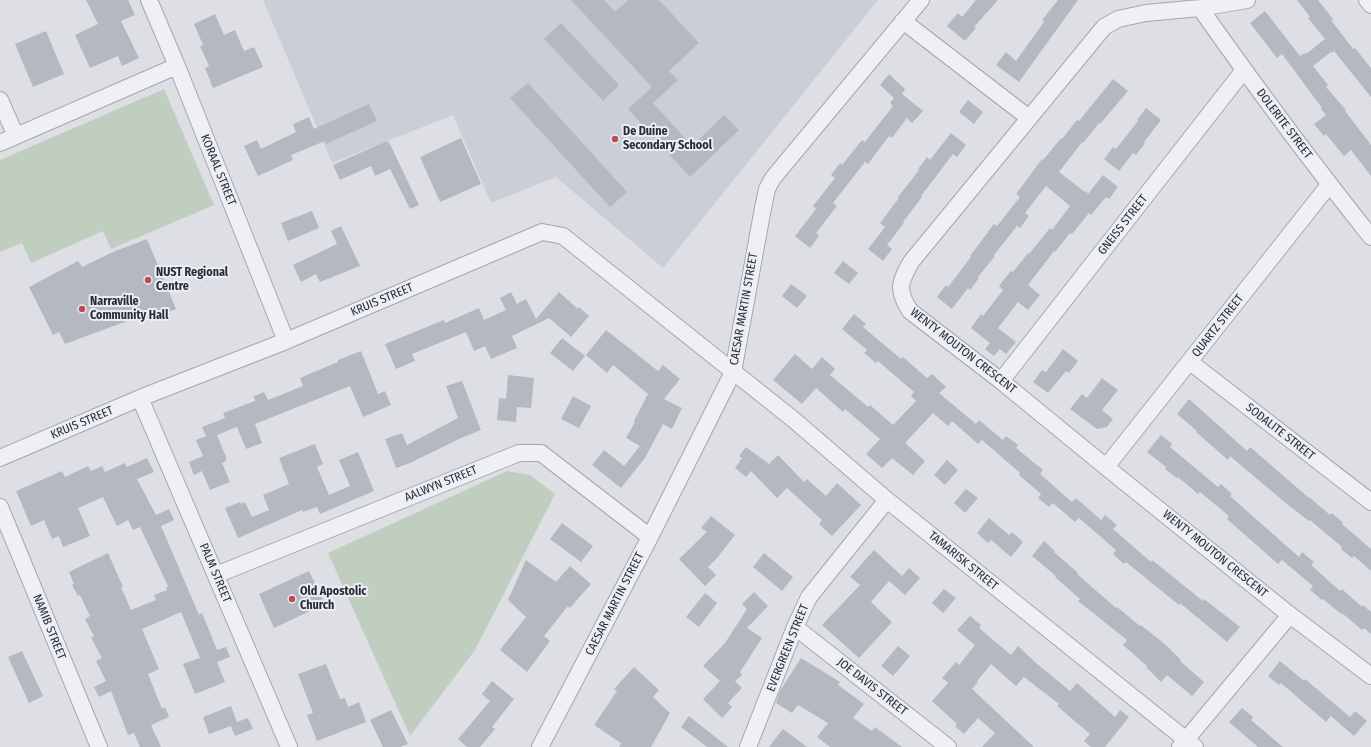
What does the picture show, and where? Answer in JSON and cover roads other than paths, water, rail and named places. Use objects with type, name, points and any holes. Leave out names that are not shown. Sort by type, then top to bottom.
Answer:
[{"type":"street","name":"KORAAL STREET","points":[[149,0],[177,66],[286,341]]},
{"type":"street","name":"CAESAR MARTIN STREET","points":[[543,746],[733,372],[767,189],[773,178],[921,0]]},
{"type":"street","name":"WENTY MOUTON CRESCENT","points":[[1247,0],[1200,8],[1146,13],[1118,19],[1104,27],[911,262],[901,280],[903,299],[910,310],[1001,381],[1290,615],[1371,676]]},
{"type":"street","points":[[1367,0],[1371,5]]},
{"type":"street","name":"DOLERITE STREET","points":[[1200,8],[1329,185],[1371,237]]},
{"type":"street","points":[[904,21],[1029,118]]},
{"type":"street","points":[[0,143],[177,66]]},
{"type":"street","name":"GNEISS STREET","points":[[1001,381],[1244,70]]},
{"type":"street","points":[[0,100],[16,136]]},
{"type":"street","name":"QUARTZ STREET","points":[[1106,467],[1329,185]]},
{"type":"street","name":"KRUIS STREET","points":[[0,458],[140,398],[286,341],[542,232],[563,236],[733,372]]},
{"type":"street","name":"SODALITE STREET","points":[[1190,362],[1371,502]]},
{"type":"street","name":"TAMARISK STREET","points":[[733,372],[794,420],[887,500],[1187,745]]},
{"type":"street","name":"PALM STREET","points":[[140,398],[289,747]]},
{"type":"street","name":"AALWYN STREET","points":[[216,576],[519,453],[541,453],[650,537]]},
{"type":"street","name":"EVERGREEN STREET","points":[[748,747],[809,597],[887,500]]},
{"type":"street","name":"NAMIB STREET","points":[[0,507],[99,747]]},
{"type":"street","points":[[1187,745],[1290,615]]},
{"type":"street","name":"JOE DAVIS STREET","points":[[796,627],[948,747]]},
{"type":"place","name":"De Duine Secondary School","points":[[615,139]]},
{"type":"place","name":"NUST Regional Centre","points":[[148,280]]},
{"type":"place","name":"Narraville Community Hall","points":[[82,309]]},
{"type":"place","name":"Old Apostolic Church","points":[[292,599]]}]
